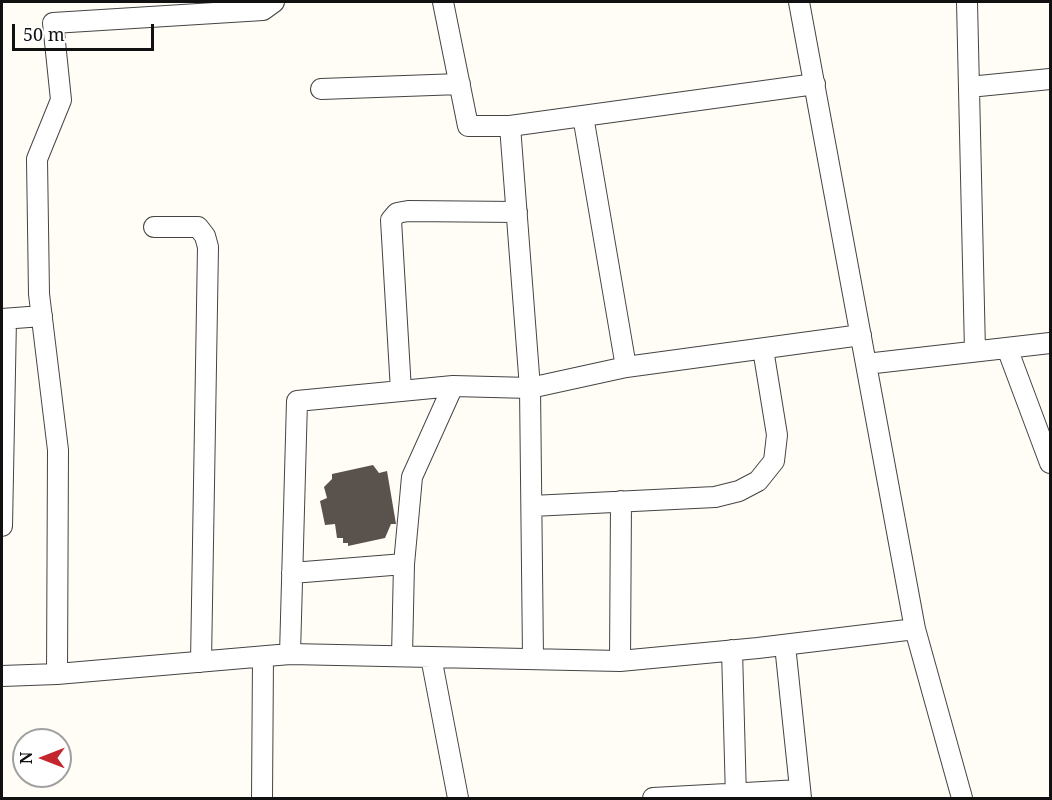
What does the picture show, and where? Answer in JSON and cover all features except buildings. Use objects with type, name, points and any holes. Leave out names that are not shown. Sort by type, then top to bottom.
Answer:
[{"type":"street","points":[[57,674],[58,450],[39,294],[37,159],[61,100],[54,23],[263,10],[274,2]]},
{"type":"street","points":[[443,2],[468,126],[510,126],[814,84]]},
{"type":"street","points":[[799,2],[915,629],[962,798]]},
{"type":"street","points":[[967,2],[975,351]]},
{"type":"street","points":[[969,87],[1050,79]]},
{"type":"street","points":[[321,89],[460,84]]},
{"type":"street","points":[[583,116],[626,367]]},
{"type":"street","points":[[510,126],[530,388],[533,658]]},
{"type":"street","points":[[401,391],[391,219],[397,213],[408,211],[517,212]]},
{"type":"street","points":[[154,227],[198,227],[206,236],[208,247],[201,662]]},
{"type":"street","points":[[2,526],[4,319],[42,316]]},
{"type":"street","points":[[290,654],[297,401],[453,386],[530,388],[626,367],[861,335]]},
{"type":"street","points":[[866,364],[1050,343]]},
{"type":"street","points":[[532,506],[715,497],[739,491],[758,481],[774,461],[777,435],[763,348]]},
{"type":"street","points":[[1007,348],[1050,463]]},
{"type":"street","points":[[402,656],[404,564],[412,477],[453,386]]},
{"type":"street","points":[[620,660],[621,501]]},
{"type":"street","points":[[292,573],[404,564]]},
{"type":"street","points":[[2,676],[57,674],[290,654],[620,660],[732,651],[915,629]]},
{"type":"street","points":[[653,798],[800,794],[785,645]]},
{"type":"street","points":[[732,651],[736,797]]},
{"type":"street","points":[[262,798],[263,657]]},
{"type":"street","points":[[431,657],[458,798]]}]
